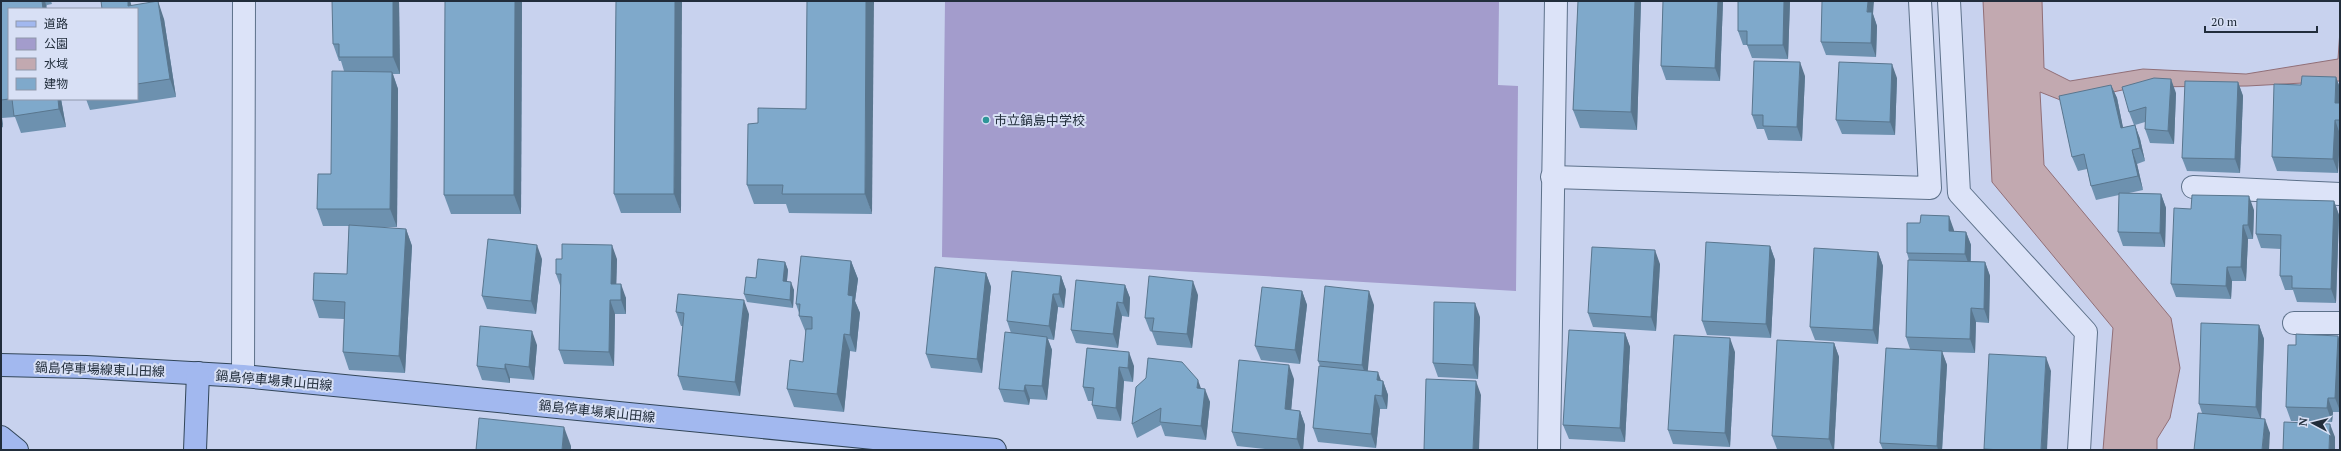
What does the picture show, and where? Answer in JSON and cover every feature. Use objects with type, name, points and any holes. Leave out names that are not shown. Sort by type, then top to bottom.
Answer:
[{"type":"main road","name":"鍋島停車場線東山田線","points":[[1,365],[86,366],[198,373]]},
{"type":"main road","name":"鍋島停車場東山田線","points":[[198,373],[243,376],[995,450]]},
{"type":"main road","points":[[195,450],[198,373]]},
{"type":"main road","points":[[1,437],[16,450]]},
{"type":"street","points":[[243,376],[244,1]]},
{"type":"street","points":[[1549,450],[1552,177],[1556,1]]},
{"type":"street","points":[[1552,177],[1930,188],[1920,1]]},
{"type":"street","points":[[1949,1],[1959,193],[2086,332],[2079,450]]},
{"type":"street","points":[[2193,187],[2340,194]]},
{"type":"street","points":[[2294,324],[2340,323]]},
{"type":"green space","points":[[945,1],[1499,1],[1498,85],[1518,86],[1516,291],[942,257]]},
{"type":"water","points":[[1983,1],[2042,1],[2044,68],[2070,81],[2143,69],[2246,74],[2338,59],[2340,30],[2340,81],[2247,86],[2136,87],[2081,99],[2063,101],[2040,92],[2044,165],[2171,318],[2180,368],[2170,418],[2157,439],[2157,450],[2103,450],[2113,328],[1992,182]]},
{"type":"building","points":[[1,1],[42,1],[43,8],[8,8],[8,99],[1,100]]},
{"type":"building","points":[[101,1],[128,1],[128,6],[158,1],[170,79],[138,84],[138,8],[102,8]]},
{"type":"building","points":[[332,1],[393,1],[393,57],[339,57],[339,44],[333,44]]},
{"type":"building","points":[[445,1],[515,1],[514,195],[444,195]]},
{"type":"building","points":[[616,1],[675,1],[674,194],[614,194]]},
{"type":"building","points":[[807,1],[866,1],[865,194],[782,194],[783,185],[747,185],[748,124],[758,123],[758,108],[806,109]]},
{"type":"building","points":[[1578,1],[1635,1],[1631,112],[1573,110]]},
{"type":"building","points":[[1663,1],[1718,1],[1715,68],[1661,66]]},
{"type":"building","points":[[1738,1],[1784,1],[1783,45],[1747,45],[1747,31],[1738,31]]},
{"type":"building","points":[[1822,1],[1868,1],[1867,12],[1872,12],[1871,43],[1821,42]]},
{"type":"building","points":[[1754,61],[1800,62],[1797,127],[1763,126],[1763,115],[1752,115]]},
{"type":"building","points":[[1839,62],[1892,64],[1890,122],[1836,120]]},
{"type":"building","points":[[332,71],[392,72],[390,209],[317,209],[318,174],[331,174]]},
{"type":"building","points":[[2302,76],[2336,77],[2335,103],[2340,103],[2340,120],[2335,120],[2333,159],[2272,157],[2274,84],[2301,85]]},
{"type":"building","points":[[2154,78],[2171,79],[2168,131],[2145,129],[2146,107],[2129,112],[2122,87]]},
{"type":"building","points":[[2185,81],[2238,82],[2235,159],[2182,158]]},
{"type":"building","points":[[2111,85],[2121,128],[2135,125],[2140,148],[2132,150],[2138,176],[2091,186],[2084,154],[2072,157],[2059,96]]},
{"type":"building","points":[[12,100],[58,100],[59,109],[14,116]]},
{"type":"building","points":[[2119,193],[2161,194],[2160,233],[2118,232]]},
{"type":"building","points":[[2192,195],[2249,196],[2248,225],[2243,225],[2241,267],[2227,267],[2226,286],[2171,284],[2174,208],[2191,209]]},
{"type":"building","points":[[2257,199],[2334,201],[2331,289],[2292,288],[2292,276],[2280,276],[2281,235],[2256,234]]},
{"type":"building","points":[[1921,215],[1949,216],[1949,231],[1966,232],[1965,254],[1907,253],[1907,223],[1920,223]]},
{"type":"building","points":[[349,225],[406,229],[399,356],[343,352],[345,302],[313,300],[314,273],[347,274]]},
{"type":"building","points":[[488,239],[537,245],[531,301],[482,296]]},
{"type":"building","points":[[1706,242],[1770,246],[1766,324],[1702,321]]},
{"type":"building","points":[[562,244],[612,245],[611,284],[621,284],[621,300],[610,300],[609,352],[559,350],[561,274],[556,274],[556,259],[562,259]]},
{"type":"building","points":[[1592,247],[1655,250],[1651,317],[1588,313]]},
{"type":"building","points":[[1814,248],[1878,252],[1873,330],[1810,327]]},
{"type":"building","points":[[801,256],[851,261],[848,295],[853,296],[850,335],[844,334],[837,394],[787,389],[790,360],[803,362],[806,329],[812,329],[812,317],[799,316],[800,304],[796,304]]},
{"type":"building","points":[[758,259],[785,262],[783,281],[791,282],[790,300],[744,294],[746,277],[756,278]]},
{"type":"building","points":[[1908,260],[1985,262],[1984,309],[1971,308],[1970,339],[1906,337]]},
{"type":"building","points":[[935,267],[986,273],[977,359],[926,354]]},
{"type":"building","points":[[1012,271],[1061,276],[1059,294],[1053,294],[1049,326],[1007,321]]},
{"type":"building","points":[[1149,276],[1193,281],[1187,334],[1152,331],[1154,318],[1145,318]]},
{"type":"building","points":[[1076,280],[1125,285],[1123,303],[1117,302],[1113,334],[1071,330]]},
{"type":"building","points":[[1325,286],[1369,291],[1362,365],[1318,361]]},
{"type":"building","points":[[1262,287],[1302,291],[1295,350],[1255,346]]},
{"type":"building","points":[[678,294],[744,300],[735,382],[678,376],[684,313],[676,312]]},
{"type":"building","points":[[1434,302],[1475,303],[1473,365],[1433,363]]},
{"type":"building","points":[[2201,323],[2259,325],[2256,407],[2199,404]]},
{"type":"building","points":[[480,326],[532,331],[529,367],[505,364],[505,369],[477,366]]},
{"type":"building","points":[[1569,330],[1625,333],[1620,428],[1563,425]]},
{"type":"building","points":[[1005,332],[1047,337],[1042,386],[1025,385],[1024,391],[999,389]]},
{"type":"building","points":[[2296,334],[2338,336],[2335,398],[2328,398],[2327,408],[2286,407],[2288,345],[2296,345]]},
{"type":"building","points":[[1674,335],[1730,338],[1725,433],[1668,430]]},
{"type":"building","points":[[1777,340],[1834,343],[1829,439],[1772,436]]},
{"type":"building","points":[[1087,348],[1129,352],[1128,368],[1119,367],[1116,408],[1092,405],[1094,388],[1083,387]]},
{"type":"building","points":[[1886,348],[1942,351],[1937,446],[1880,443]]},
{"type":"building","points":[[1989,354],[2046,357],[2041,450],[1984,449]]},
{"type":"building","points":[[1148,358],[1182,362],[1198,380],[1197,388],[1205,389],[1201,426],[1160,422],[1161,408],[1132,424],[1136,387],[1146,378]]},
{"type":"building","points":[[1239,360],[1289,365],[1285,409],[1300,411],[1297,439],[1232,432]]},
{"type":"building","points":[[1319,366],[1378,372],[1377,380],[1383,381],[1382,396],[1375,395],[1371,434],[1313,428]]},
{"type":"building","points":[[1426,379],[1476,381],[1473,450],[1424,450]]},
{"type":"building","points":[[2198,413],[2265,419],[2262,450],[2194,450]]},
{"type":"building","points":[[479,418],[564,427],[562,450],[476,450]]},
{"type":"building","points":[[2284,422],[2330,424],[2329,450],[2283,450]]},
{"type":"place","name":"市立鍋島中学校","points":[[986,120]]}]
